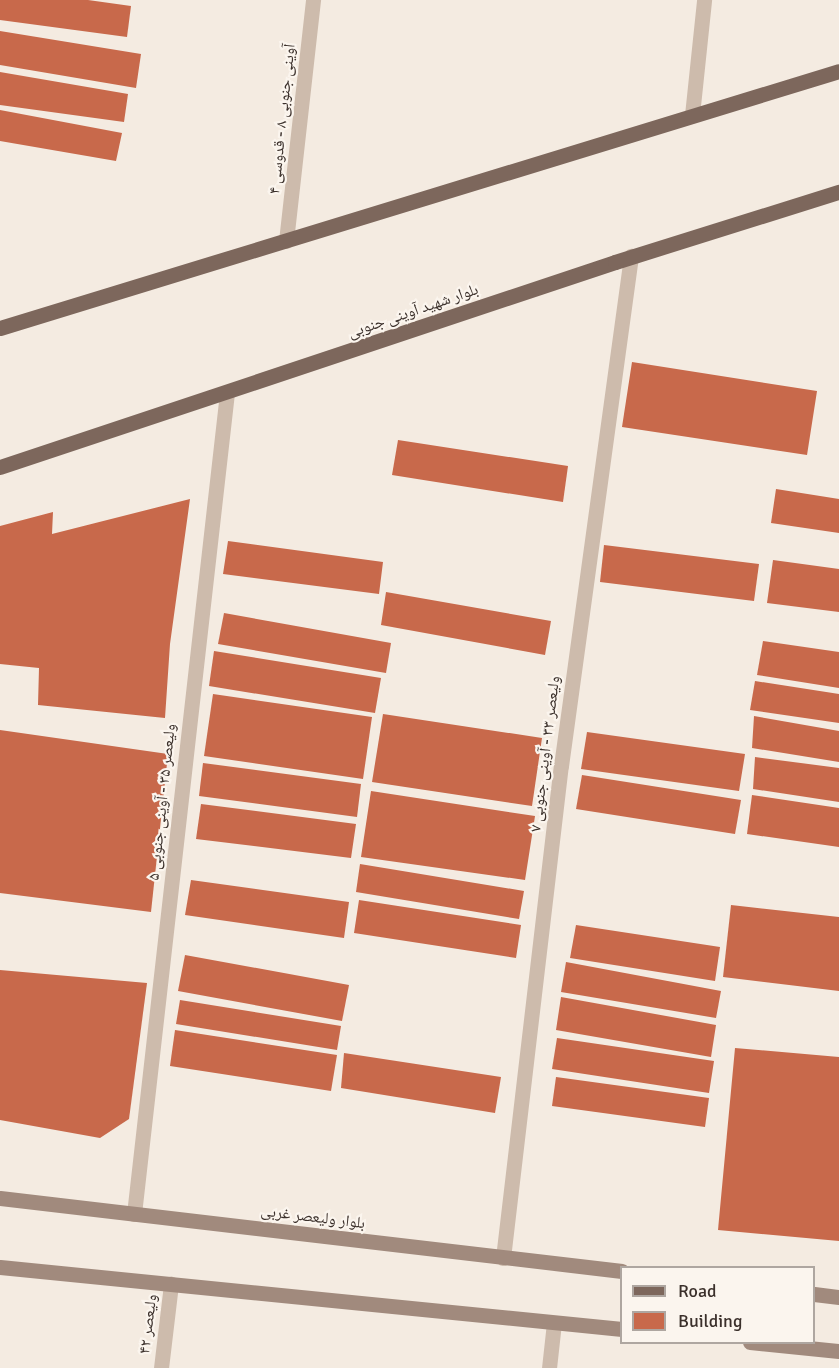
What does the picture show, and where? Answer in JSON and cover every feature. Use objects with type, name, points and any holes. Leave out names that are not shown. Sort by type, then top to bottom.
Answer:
[{"type":"main road","points":[[0,328],[839,71]]},
{"type":"main road","name":"بلوار شهید آوینی جنوبی","points":[[0,467],[631,256],[839,192]]},
{"type":"main road","name":"بلوار ولیعصر غربی","points":[[0,1198],[620,1271]]},
{"type":"main road","points":[[0,1267],[620,1329]]},
{"type":"main road","points":[[815,1294],[839,1297]]},
{"type":"main road","points":[[768,1344],[839,1352]]},
{"type":"street","name":"آوینی جنوبی ۸ - قدوسی ۴","points":[[286,242],[313,0]]},
{"type":"street","points":[[692,115],[704,0]]},
{"type":"street","name":"ولیعصر ۳۳ - آوینی جنوبی ۷","points":[[502,1258],[561,766],[631,256]]},
{"type":"street","name":"ولیعصر ۳۵ - آوینی جنوبی ۵","points":[[134,1215],[226,393]]},
{"type":"street","name":"ولیعصر ۴۲","points":[[161,1368],[171,1284]]},
{"type":"street","points":[[549,1368],[554,1323]]},
{"type":"building","points":[[0,0],[88,0],[131,6],[127,37],[0,20]]},
{"type":"building","points":[[0,31],[141,54],[136,88],[0,65]]},
{"type":"building","points":[[0,72],[128,94],[124,122],[0,105]]},
{"type":"building","points":[[0,110],[122,133],[116,161],[0,141]]},
{"type":"building","points":[[632,362],[817,391],[807,455],[622,427]]},
{"type":"building","points":[[398,440],[568,466],[563,502],[392,475]]},
{"type":"building","points":[[776,489],[839,499],[839,533],[771,523]]},
{"type":"building","points":[[190,499],[170,644],[165,718],[38,705],[39,668],[0,664],[0,526],[53,512],[52,534]]},
{"type":"building","points":[[228,541],[383,562],[379,594],[223,574]]},
{"type":"building","points":[[604,545],[759,564],[754,601],[600,582]]},
{"type":"building","points":[[773,560],[839,569],[839,612],[767,603]]},
{"type":"building","points":[[386,592],[551,621],[545,655],[381,625]]},
{"type":"building","points":[[224,613],[391,643],[386,673],[218,644]]},
{"type":"building","points":[[763,641],[839,652],[839,688],[757,675]]},
{"type":"building","points":[[214,651],[381,678],[375,713],[209,686]]},
{"type":"building","points":[[755,681],[839,694],[839,723],[750,710]]},
{"type":"building","points":[[213,694],[372,717],[363,779],[204,756]]},
{"type":"building","points":[[383,714],[542,738],[532,806],[372,782]]},
{"type":"building","points":[[754,716],[839,731],[839,762],[752,748]]},
{"type":"building","points":[[0,730],[168,754],[151,912],[0,893]]},
{"type":"building","points":[[587,732],[745,754],[739,791],[581,769]]},
{"type":"building","points":[[755,757],[839,768],[839,802],[753,789]]},
{"type":"building","points":[[203,763],[361,784],[357,817],[199,796]]},
{"type":"building","points":[[582,775],[741,800],[735,834],[576,809]]},
{"type":"building","points":[[371,791],[535,816],[525,880],[361,857]]},
{"type":"building","points":[[752,795],[839,808],[839,847],[747,834]]},
{"type":"building","points":[[201,804],[356,824],[351,858],[196,839]]},
{"type":"building","points":[[360,864],[524,891],[519,919],[356,892]]},
{"type":"building","points":[[191,880],[349,902],[344,938],[185,915]]},
{"type":"building","points":[[359,900],[521,925],[516,958],[354,933]]},
{"type":"building","points":[[731,905],[839,917],[839,991],[723,977]]},
{"type":"building","points":[[576,925],[720,947],[715,981],[570,958]]},
{"type":"building","points":[[185,955],[349,985],[342,1021],[178,991]]},
{"type":"building","points":[[566,962],[721,991],[716,1018],[561,992]]},
{"type":"building","points":[[0,970],[147,983],[129,1119],[100,1138],[0,1120]]},
{"type":"building","points":[[561,997],[716,1025],[711,1057],[556,1030]]},
{"type":"building","points":[[180,1000],[341,1026],[337,1050],[176,1024]]},
{"type":"building","points":[[175,1030],[337,1055],[331,1091],[170,1066]]},
{"type":"building","points":[[557,1038],[714,1061],[709,1093],[552,1069]]},
{"type":"building","points":[[735,1048],[839,1057],[839,1241],[718,1230]]},
{"type":"building","points":[[344,1053],[501,1077],[495,1113],[341,1088]]},
{"type":"building","points":[[556,1077],[709,1098],[705,1127],[552,1106]]}]
